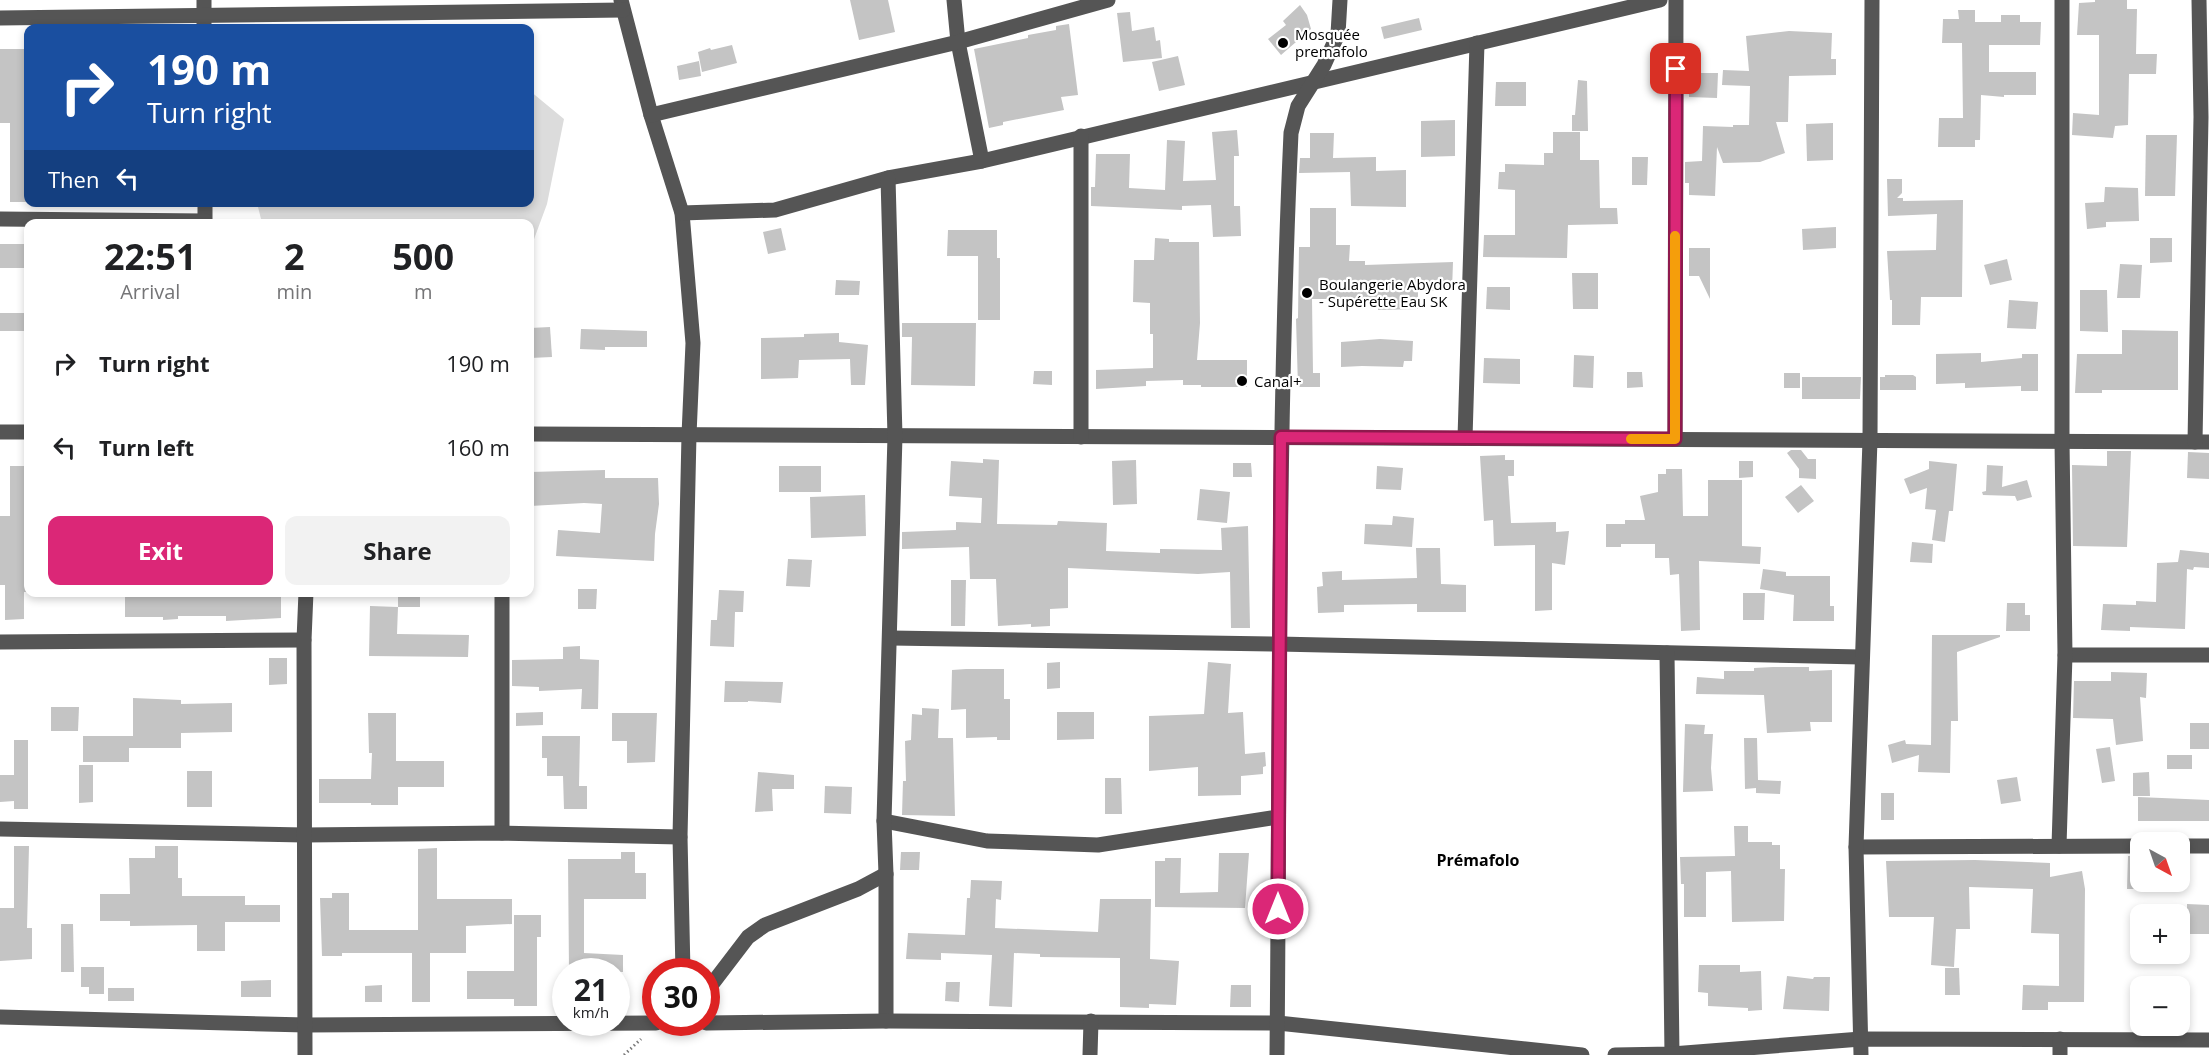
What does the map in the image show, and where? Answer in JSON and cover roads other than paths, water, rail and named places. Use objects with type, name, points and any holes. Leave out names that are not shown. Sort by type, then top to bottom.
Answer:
[{"type":"street","points":[[954,0],[958,42],[982,161]]},
{"type":"street","points":[[651,115],[958,42],[1108,0]]},
{"type":"street","points":[[1277,1055],[1281,437],[1291,133],[1298,106],[1324,65],[1338,34],[1340,0]]},
{"type":"street","points":[[682,213],[775,210],[888,178],[982,161],[1660,0]]},
{"type":"street","points":[[1675,439],[1676,0]]},
{"type":"street","points":[[1861,1047],[1856,847],[1870,440],[1872,0]]},
{"type":"street","points":[[2059,846],[2065,655],[2062,441],[2062,0]]},
{"type":"street","points":[[534,434],[2202,442],[2205,118],[2199,0]]},
{"type":"street","points":[[0,18],[622,5],[651,115],[682,213],[693,343],[680,837],[683,958]]},
{"type":"street","points":[[1465,438],[1477,43]]},
{"type":"street","points":[[1082,136],[1082,437]]},
{"type":"street","points":[[886,1021],[884,821],[895,436],[888,178]]},
{"type":"street","points":[[0,219],[24,219]]},
{"type":"street","points":[[0,432],[24,432]]},
{"type":"street","points":[[305,1055],[306,597]]},
{"type":"street","points":[[501,597],[502,833]]},
{"type":"street","points":[[891,638],[1861,657]]},
{"type":"street","points":[[0,642],[304,640]]},
{"type":"street","points":[[1667,652],[1672,1054]]},
{"type":"street","points":[[2065,655],[2209,655]]},
{"type":"street","points":[[884,821],[987,841],[1098,845],[1278,817]]},
{"type":"street","points":[[0,829],[304,835],[502,833],[680,837]]},
{"type":"street","points":[[1856,847],[2130,846]]},
{"type":"street","points":[[2190,846],[2209,846]]},
{"type":"street","points":[[720,974],[748,937],[765,925],[858,889],[886,874]]},
{"type":"street","points":[[0,1017],[306,1026],[642,1023]]},
{"type":"street","points":[[1089,1055],[1091,1021]]},
{"type":"street","points":[[720,1023],[1091,1021],[1278,1023],[1581,1055]]},
{"type":"street","points":[[1615,1055],[2060,1039],[2209,1040]]},
{"type":"street","points":[[2060,1039],[2060,1055]]},
{"type":"place","name":"Mosquée premafolo","points":[[1283,43]]},
{"type":"place","name":"Boulangerie Abydora - Supérette Eau SK","points":[[1307,293]]},
{"type":"place","name":"Canal+","points":[[1242,381]]},
{"type":"district","name":"Prémafolo","points":[[1478,860]]}]
